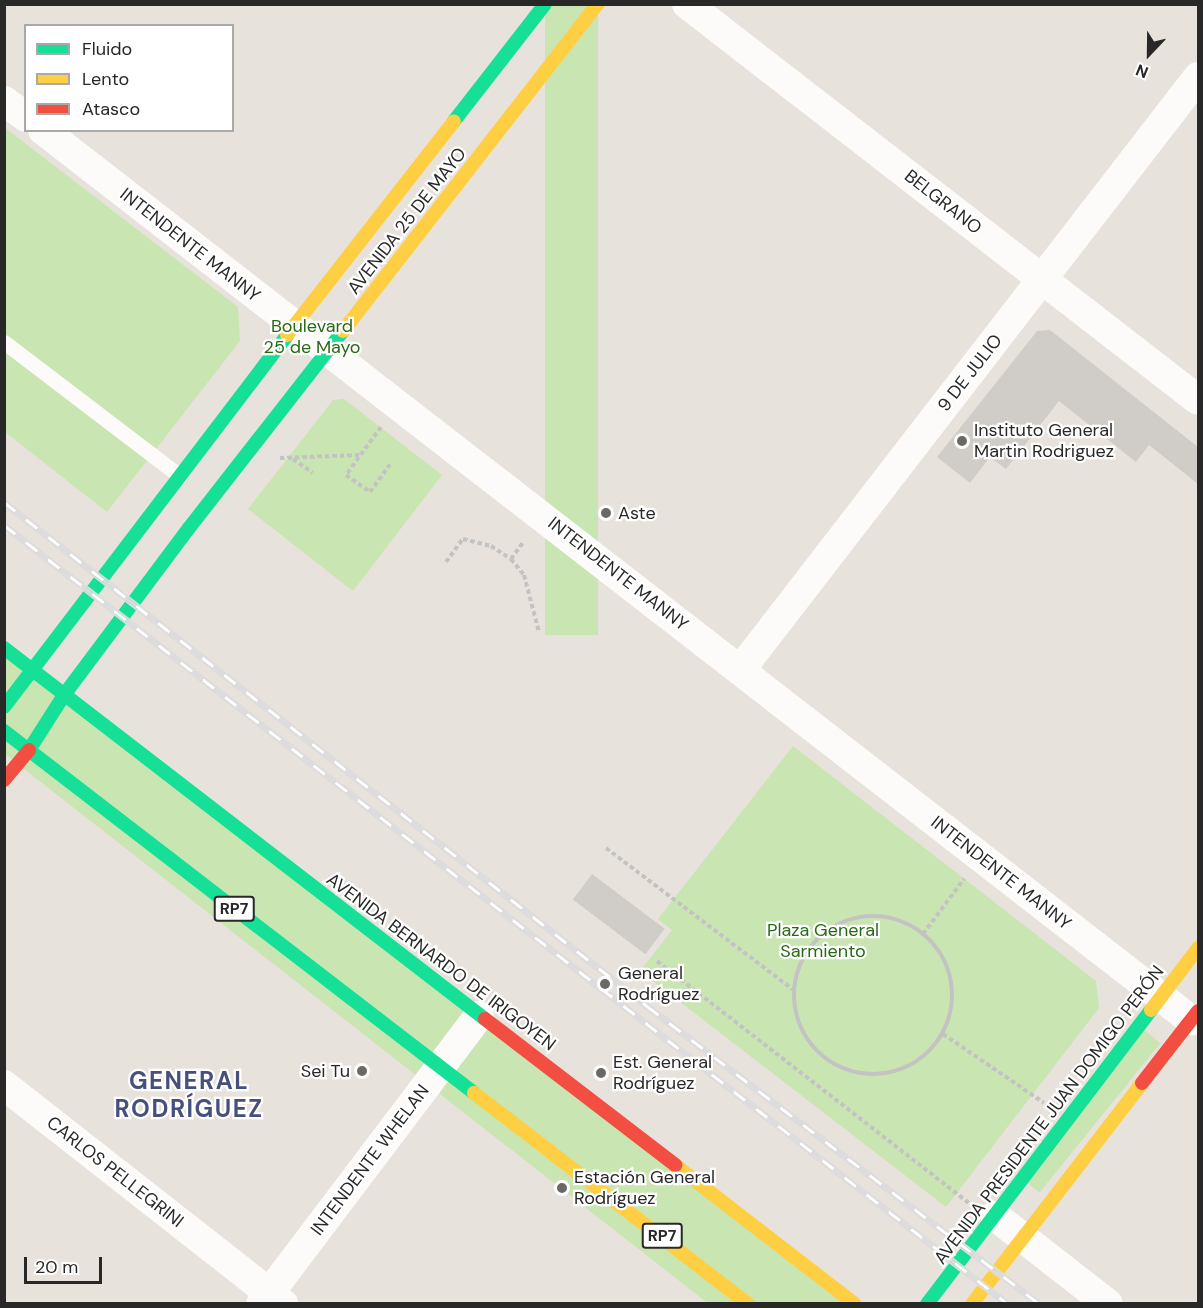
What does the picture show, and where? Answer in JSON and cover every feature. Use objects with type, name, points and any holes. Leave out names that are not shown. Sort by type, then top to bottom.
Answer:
[{"type":"main road","name":"AVENIDA 25 DE MAYO","points":[[4,707],[294,325],[545,4]]},
{"type":"main road","name":"AVENIDA 25 DE MAYO","points":[[4,780],[29,750],[64,694],[245,456],[598,4]]},
{"type":"main road","name":"AVENIDA BERNARDO DE IRIGOYEN","points":[[4,648],[478,1016],[855,1304]]},
{"type":"main road","name":"RP7","points":[[4,731],[748,1304]]},
{"type":"main road","name":"AVENIDA PRESIDENTE JUAN DOMIGO PERÓN","points":[[927,1304],[1198,948]]},
{"type":"main road","points":[[972,1304],[1195,1016]]},
{"type":"street","name":"BELGRANO","points":[[687,4],[1198,400]]},
{"type":"street","name":"9 DE JULIO","points":[[741,669],[1198,78]]},
{"type":"street","points":[[4,101],[24,116]]},
{"type":"street","name":"INTENDENTE MANNY","points":[[46,132],[741,669],[980,857],[1162,996],[1195,1016]]},
{"type":"street","name":"INTENDENTE WHELAN","points":[[271,1300],[478,1016]]},
{"type":"street","name":"CARLOS PELLEGRINI","points":[[4,1085],[271,1300]]},
{"type":"street","points":[[993,1218],[1107,1304]]},
{"type":"lane","points":[[4,342],[180,476]]},
{"type":"path","points":[[390,464],[370,492],[346,475],[397,404]]},
{"type":"path","points":[[245,456],[293,458],[360,455]]},
{"type":"path","points":[[293,458],[313,473]]},
{"type":"path","points":[[446,562],[463,539],[491,546],[511,559],[524,575],[539,632]]},
{"type":"path","points":[[511,559],[524,541]]},
{"type":"path","points":[[606,848],[794,990]]},
{"type":"path","points":[[922,934],[980,857]]},
{"type":"path","points":[[883,916],[908,924],[922,934],[945,960],[952,984],[951,1011],[943,1034],[925,1055],[903,1069],[877,1074],[851,1071],[827,1059],[808,1040],[797,1016],[794,990],[800,965],[813,943],[833,926],[857,917],[883,916]]},
{"type":"path","points":[[657,961],[993,1218]]},
{"type":"path","points":[[943,1034],[1068,1119]]},
{"type":"green space","points":[[545,5],[598,5],[598,635],[545,635]]},
{"type":"green space","points":[[4,127],[238,307],[240,341],[107,512],[5,432]]},
{"type":"green space","points":[[344,399],[442,475],[353,591],[248,509],[333,400]]},
{"type":"green space","points":[[4,648],[844,1304],[709,1304],[4,753]]},
{"type":"green space","name":"Plaza General Sarmiento","points":[[793,746],[1096,981],[1099,1008],[946,1207],[640,971],[672,930],[658,919]]},
{"type":"green space","points":[[1144,1030],[1160,1043],[1039,1192],[1023,1179]]},
{"type":"building","points":[[1050,330],[1198,447],[1198,484],[1149,445],[1136,462],[1059,401],[1006,469],[990,457],[970,483],[937,457],[1037,331]]},
{"type":"building","points":[[592,874],[665,929],[645,954],[573,900]]},
{"type":"railway","points":[[4,502],[647,1006],[1039,1304]]},
{"type":"railway","points":[[4,525],[1008,1304]]},
{"type":"traffic: fast","points":[[454,121],[545,4]]},
{"type":"traffic: fast","points":[[29,750],[64,695],[189,528],[343,331]]},
{"type":"traffic: fast","points":[[4,707],[287,335]]},
{"type":"traffic: fast","points":[[4,648],[485,1019]]},
{"type":"traffic: fast","points":[[4,731],[474,1093]]},
{"type":"traffic: fast","points":[[927,1304],[1151,1010]]},
{"type":"traffic: slow","points":[[343,331],[598,4]]},
{"type":"traffic: slow","points":[[287,335],[454,121]]},
{"type":"traffic: slow","points":[[1151,1010],[1198,948]]},
{"type":"traffic: slow","points":[[972,1304],[1142,1083]]},
{"type":"traffic: slow","points":[[474,1093],[748,1304]]},
{"type":"traffic: slow","points":[[675,1165],[855,1304]]},
{"type":"traffic: jam","points":[[4,780],[29,750]]},
{"type":"traffic: jam","points":[[1142,1083],[1198,1011]]},
{"type":"traffic: jam","points":[[485,1019],[675,1165]]},
{"type":"place","name":"Instituto General Martin Rodriguez","points":[[962,441]]},
{"type":"place","name":"Aste","points":[[606,513]]},
{"type":"place","name":"General Rodríguez","points":[[605,984]]},
{"type":"place","name":"Sei Tu","points":[[362,1071]]},
{"type":"place","name":"Est. General Rodríguez","points":[[601,1073]]},
{"type":"place","name":"Estación General Rodríguez","points":[[562,1188]]},
{"type":"district","name":"GENERAL RODRÍGUEZ","points":[[189,1095]]},
{"type":"park label","name":"Boulevard 25 de Mayo","points":[[312,337]]}]
